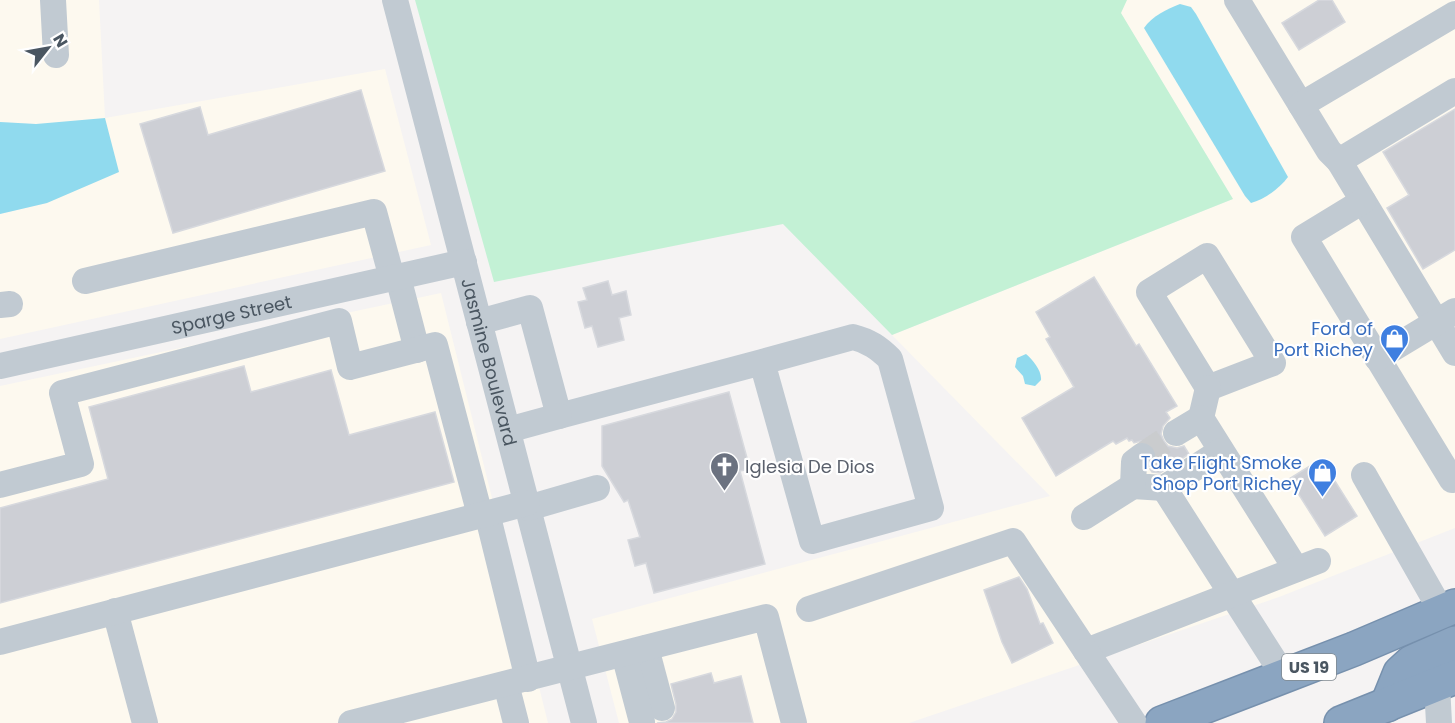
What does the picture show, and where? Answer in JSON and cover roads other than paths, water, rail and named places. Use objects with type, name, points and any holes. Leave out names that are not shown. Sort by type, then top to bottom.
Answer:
[{"type":"highway","name":"US 19","points":[[1162,723],[1354,649],[1449,609]]},
{"type":"highway","points":[[1387,714],[1400,673],[1412,662],[1455,643]]},
{"type":"highway","points":[[1341,723],[1387,714],[1446,681]]},
{"type":"street","points":[[53,0],[56,55]]},
{"type":"street","name":"Jasmine Boulevard","points":[[395,0],[584,723]]},
{"type":"street","points":[[1237,0],[1329,151],[1339,161],[1363,201],[1446,316],[1455,353]]},
{"type":"street","points":[[1301,105],[1455,14]]},
{"type":"street","points":[[1339,161],[1455,91]]},
{"type":"street","points":[[1363,201],[1304,237],[1452,480],[1455,479]]},
{"type":"street","points":[[84,281],[374,212],[417,350]]},
{"type":"street","points":[[1086,651],[1307,565],[1221,451],[1201,418],[1208,388],[1149,292],[1207,256],[1273,363],[1208,388]]},
{"type":"street","name":"Sparge Street","points":[[0,366],[464,262]]},
{"type":"street","points":[[479,322],[530,308],[559,416]]},
{"type":"street","points":[[1377,358],[1446,316]]},
{"type":"street","points":[[62,393],[339,321],[350,367],[435,345],[483,514],[517,681],[516,723]]},
{"type":"street","points":[[507,430],[853,337],[880,349],[890,359],[931,508],[812,541],[762,362]]},
{"type":"street","points":[[0,485],[81,464],[52,355]]},
{"type":"street","points":[[1176,433],[1201,418]]},
{"type":"street","points":[[1084,517],[1133,486],[1164,488],[1221,451]]},
{"type":"street","points":[[1133,486],[1134,462],[1142,456]]},
{"type":"street","points":[[1364,475],[1449,609]]},
{"type":"street","points":[[0,642],[483,514],[597,488]]},
{"type":"street","points":[[1164,488],[1284,676]]},
{"type":"street","points":[[809,609],[1013,541],[1134,723]]},
{"type":"street","points":[[115,611],[145,723]]},
{"type":"street","points":[[360,722],[766,617],[794,723]]},
{"type":"street","points":[[629,653],[647,717]]},
{"type":"street","points":[[629,653],[647,717]]},
{"type":"street","points":[[1439,723],[1446,681]]},
{"type":"water","points":[[1180,4],[1191,7],[1196,14],[1288,177],[1271,193],[1251,203],[1144,28],[1155,16]]},
{"type":"water","points":[[105,118],[119,172],[47,203],[0,214],[0,122],[36,124]]},
{"type":"water","points":[[1026,354],[1040,373],[1041,380],[1035,386],[1025,384],[1023,376],[1015,367],[1017,358]]},
{"type":"tunnel","points":[[1142,456],[1176,433]]},
{"type":"place","name":"Ford of Port Richey","points":[[1394,364]]},
{"type":"place","name":"Iglesia De Dios","points":[[724,492]]},
{"type":"place","name":"Take Flight Smoke Shop Port Richey","points":[[1323,498]]}]
